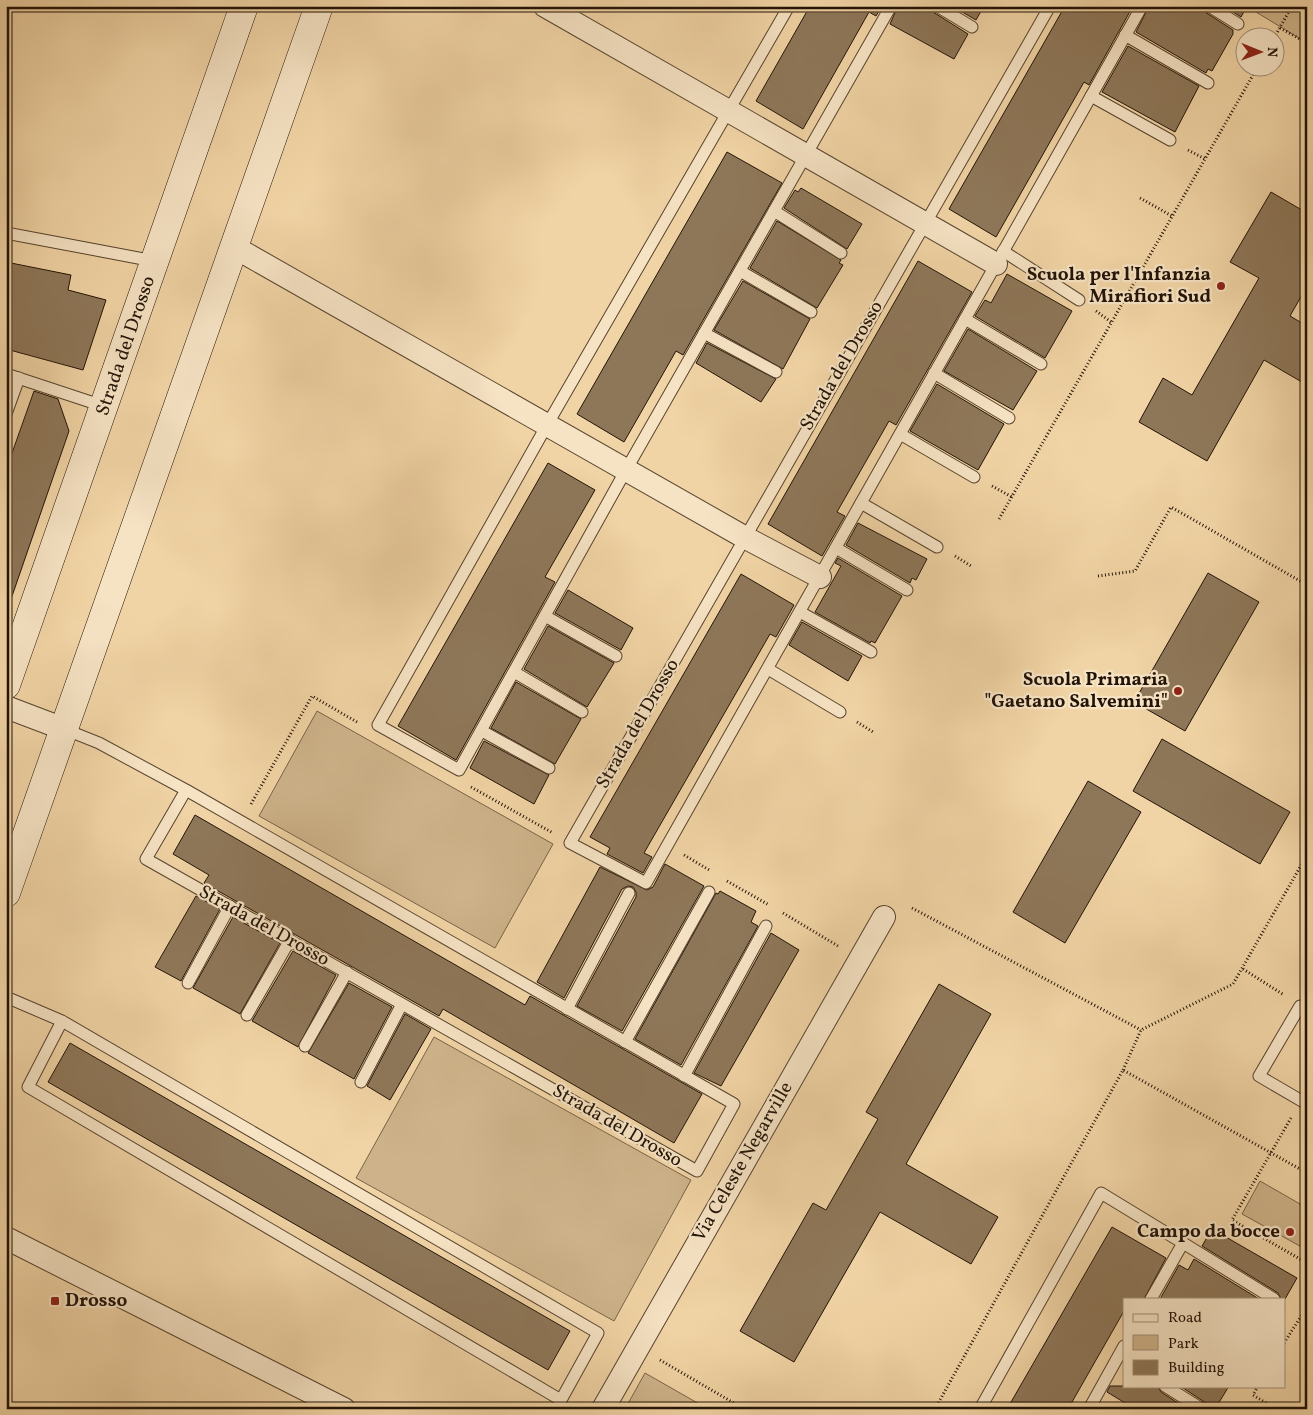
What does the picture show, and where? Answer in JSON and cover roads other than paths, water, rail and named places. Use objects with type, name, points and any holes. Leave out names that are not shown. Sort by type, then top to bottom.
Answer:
[{"type":"street","name":"Strada del Drosso","points":[[6,685],[244,6]]},
{"type":"street","points":[[6,893],[319,6]]},
{"type":"street","points":[[545,6],[925,222],[999,258]]},
{"type":"street","points":[[234,247],[744,537],[820,577]]},
{"type":"street","name":"Strada del Drosso","points":[[6,707],[64,729]]},
{"type":"street","name":"Via Celeste Negarville","points":[[603,1409],[884,917]]},
{"type":"street","points":[[6,1238],[344,1409]]},
{"type":"lane","points":[[789,6],[547,425],[378,725],[459,770],[626,470],[891,6]]},
{"type":"lane","points":[[937,6],[972,27]]},
{"type":"lane","name":"Strada del Drosso","points":[[768,669],[646,883],[570,843],[1050,6]]},
{"type":"lane","points":[[840,712],[768,669],[1142,6]]},
{"type":"lane","points":[[1209,6],[1238,24]]},
{"type":"lane","points":[[1126,35],[1208,83]]},
{"type":"lane","points":[[1090,96],[1170,140]]},
{"type":"lane","points":[[774,211],[842,253]]},
{"type":"lane","points":[[6,232],[156,261]]},
{"type":"lane","points":[[999,258],[1079,300]]},
{"type":"lane","points":[[740,271],[810,312]]},
{"type":"lane","points":[[965,319],[1041,364]]},
{"type":"lane","points":[[704,333],[776,372]]},
{"type":"lane","points":[[934,373],[1009,418]]},
{"type":"lane","points":[[6,374],[105,406]]},
{"type":"lane","points":[[6,414],[19,378]]},
{"type":"lane","points":[[900,434],[974,477]]},
{"type":"lane","points":[[862,503],[937,547]]},
{"type":"lane","points":[[836,548],[907,590]]},
{"type":"lane","points":[[800,612],[871,652]]},
{"type":"lane","points":[[546,616],[616,656]]},
{"type":"lane","points":[[514,672],[582,712]]},
{"type":"lane","name":"Strada del Drosso","points":[[64,729],[99,743],[186,790],[734,1104],[696,1171],[146,859],[186,790]]},
{"type":"lane","points":[[482,731],[549,768]]},
{"type":"lane","points":[[625,1042],[709,892]]},
{"type":"lane","points":[[567,1009],[629,893]]},
{"type":"lane","points":[[188,983],[230,906]]},
{"type":"lane","points":[[684,1076],[766,926]]},
{"type":"lane","points":[[247,1015],[290,940]]},
{"type":"lane","points":[[304,1046],[347,972]]},
{"type":"lane","points":[[6,997],[62,1021],[598,1333],[561,1400],[28,1087],[62,1021]]},
{"type":"lane","points":[[361,1082],[402,1004]]},
{"type":"lane","points":[[1303,1008],[1259,1076],[1304,1102]]},
{"type":"lane","points":[[980,1409],[1101,1193],[1272,1298]]},
{"type":"lane","points":[[1152,1298],[1182,1243]]},
{"type":"lane","points":[[1089,1409],[1121,1360]]},
{"type":"lane","points":[[1168,1388],[1202,1409]]},
{"type":"place","name":"Scuola per l'Infanzia Mirafiori Sud","points":[[1221,286]]},
{"type":"place","name":"Scuola Primaria \"Gaetano Salvemini\"","points":[[1178,691]]},
{"type":"place","name":"Campo da bocce","points":[[1290,1232]]},
{"type":"place","name":"Drosso","points":[[55,1301]]}]
